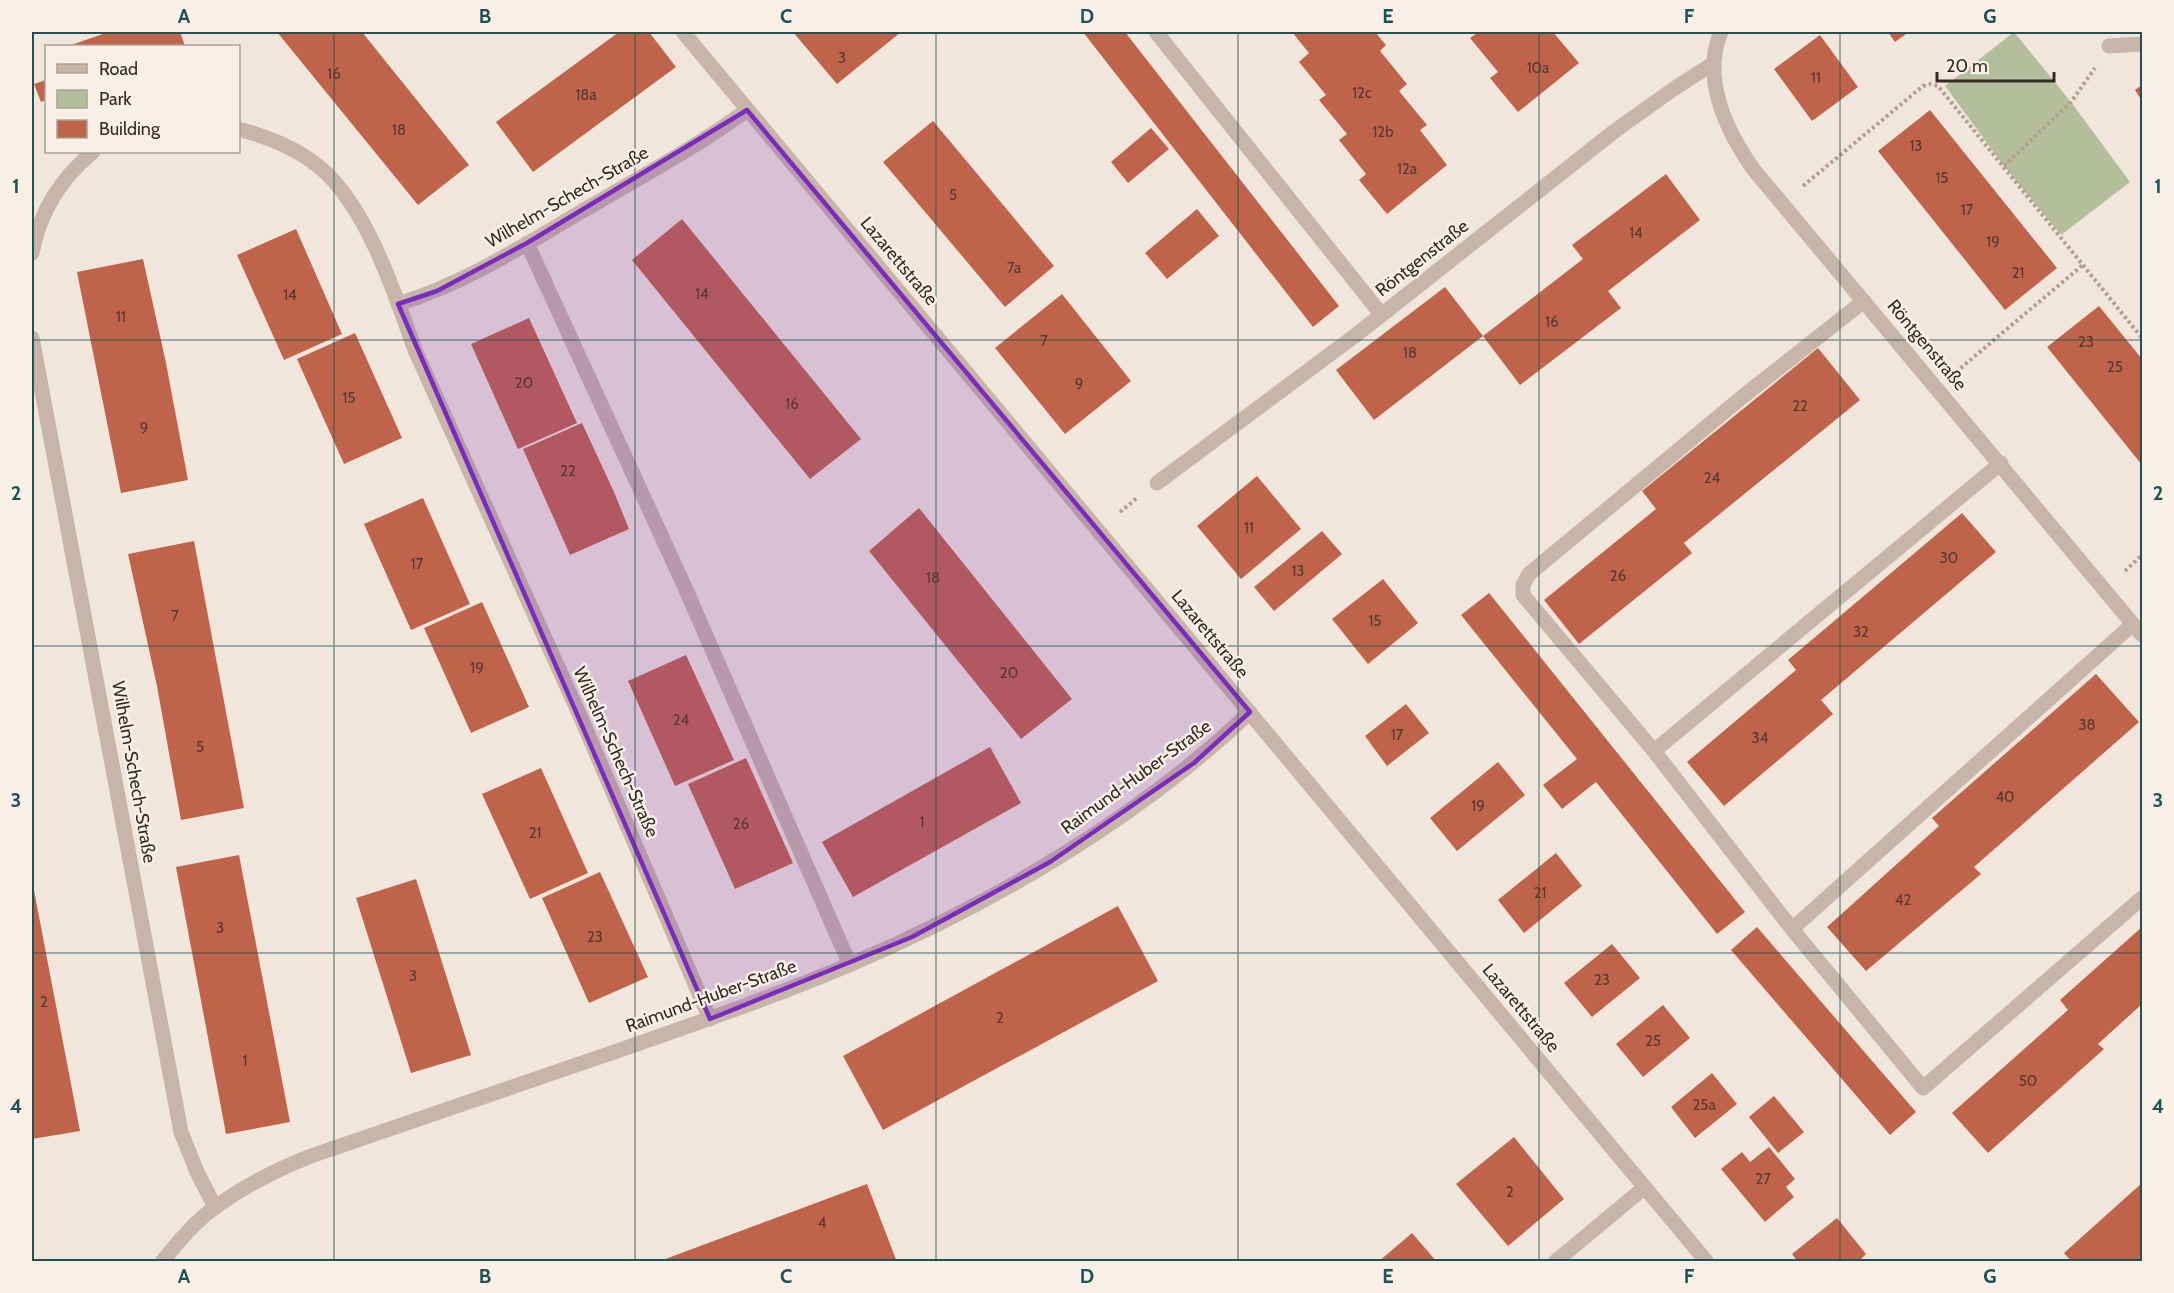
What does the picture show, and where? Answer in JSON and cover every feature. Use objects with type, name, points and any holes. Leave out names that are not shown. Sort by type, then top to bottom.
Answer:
[{"type":"street","name":"Lazarettstraße","points":[[683,32],[1707,1262]]},
{"type":"street","points":[[1156,32],[1381,314]]},
{"type":"street","name":"Röntgenstraße","points":[[1721,32],[1714,63],[1719,99],[1728,128],[1749,163],[2138,629]]},
{"type":"street","points":[[2109,46],[2142,44]]},
{"type":"street","name":"Röntgenstraße","points":[[1157,483],[1356,335],[1616,130],[1714,63]]},
{"type":"street","name":"Wilhelm-Schech-Straße","points":[[399,303],[437,291],[528,243],[700,142],[747,110]]},
{"type":"street","name":"Wilhelm-Schech-Straße","points":[[240,129],[256,133],[298,151],[325,171],[348,198],[368,232],[399,303],[415,350],[580,718],[710,1019]]},
{"type":"street","points":[[32,254],[36,233],[60,184],[92,153]]},
{"type":"street","points":[[528,243],[688,593],[850,965]]},
{"type":"street","points":[[1864,301],[1695,436],[1529,574],[1523,585],[1523,595],[1654,751],[1792,929],[1923,1088],[2142,898]]},
{"type":"street","name":"Wilhelm-Schech-Straße","points":[[32,338],[181,1132],[197,1172],[215,1207]]},
{"type":"street","points":[[1654,751],[2001,463]]},
{"type":"street","points":[[1792,929],[2138,629]]},
{"type":"street","name":"Raimund-Huber-Straße","points":[[162,1262],[215,1207],[278,1170],[311,1156],[710,1019],[850,965],[912,937],[1050,862],[1141,802],[1194,762],[1250,712]]},
{"type":"street","points":[[1555,1262],[1645,1187]]},
{"type":"path","points":[[2004,166],[2072,102],[2109,46]]},
{"type":"path","points":[[1782,203],[1923,86],[1931,84],[1938,86],[2142,338]]},
{"type":"path","points":[[1937,388],[2084,264]]},
{"type":"path","points":[[1097,530],[1157,483]]},
{"type":"highlighted area","points":[[747,110],[1250,712],[1194,763],[1050,862],[912,937],[710,1019],[398,304],[437,291],[527,243]]},
{"type":"green space","points":[[2014,32],[2071,102],[2130,182],[2061,235],[2004,166],[1945,86]]},
{"type":"building","points":[[109,32],[180,32],[185,45],[71,45]]},
{"type":"building","points":[[277,32],[362,32],[469,165],[418,205]]},
{"type":"building","points":[[619,32],[649,32],[676,67],[533,172],[496,122]]},
{"type":"building","points":[[793,32],[901,32],[837,84]]},
{"type":"building","points":[[1083,32],[1125,32],[1339,306],[1313,327]]},
{"type":"building","points":[[1292,32],[1375,32],[1386,45],[1380,51],[1407,84],[1399,91],[1427,125],[1420,130],[1447,165],[1387,214],[1359,180],[1366,174],[1339,140],[1347,134],[1319,100],[1326,95],[1299,62],[1309,53]]},
{"type":"building","points":[[1479,32],[1553,32],[1579,63],[1518,112],[1490,78],[1498,72],[1470,38]]},
{"type":"building","points":[[1888,32],[1909,32],[1895,42]]},
{"type":"building","points":[[1820,35],[1858,87],[1812,121],[1774,69]]},
{"type":"building","points":[[45,80],[45,100],[41,102],[34,84]]},
{"type":"building","points":[[2142,85],[2142,101],[2135,90]]},
{"type":"building","points":[[1930,110],[2057,268],[2005,310],[1878,151]]},
{"type":"building","points":[[933,121],[1054,266],[1005,307],[883,162]]},
{"type":"building","points":[[1151,128],[1169,149],[1128,183],[1111,162]]},
{"type":"building","points":[[1666,174],[1700,220],[1608,291],[1621,308],[1520,385],[1483,336],[1583,259],[1572,245]]},
{"type":"building","points":[[1197,209],[1219,236],[1167,279],[1145,253]]},
{"type":"building","points":[[682,219],[861,439],[810,479],[632,260]]},
{"type":"building","points":[[296,229],[342,334],[284,360],[237,255]]},
{"type":"building","points":[[143,259],[188,480],[121,493],[77,272]]},
{"type":"building","points":[[1445,287],[1483,336],[1374,420],[1336,370]]},
{"type":"building","points":[[1062,294],[1131,381],[1065,434],[995,348]]},
{"type":"building","points":[[2099,306],[2142,359],[2142,465],[2047,347]]},
{"type":"building","points":[[529,318],[577,423],[518,449],[471,344]]},
{"type":"building","points":[[355,333],[402,438],[344,464],[297,359]]},
{"type":"building","points":[[1818,348],[1860,400],[1684,543],[1692,553],[1579,644],[1544,600],[1656,509],[1642,491]]},
{"type":"building","points":[[582,423],[629,529],[570,555],[523,449]]},
{"type":"building","points":[[1257,476],[1301,529],[1241,579],[1197,526]]},
{"type":"building","points":[[423,498],[470,604],[411,630],[364,524]]},
{"type":"building","points":[[919,508],[1072,699],[1021,739],[869,551]]},
{"type":"building","points":[[1962,513],[1996,552],[1821,700],[1833,714],[1724,806],[1687,762],[1796,670],[1788,660]]},
{"type":"building","points":[[1322,531],[1342,554],[1274,611],[1254,587]]},
{"type":"building","points":[[194,541],[244,808],[181,820],[157,686],[128,554]]},
{"type":"building","points":[[1383,579],[1418,623],[1368,664],[1332,619]]},
{"type":"building","points":[[1489,593],[1745,912],[1717,934],[1596,782],[1562,809],[1543,785],[1577,759],[1461,615]]},
{"type":"building","points":[[482,602],[529,707],[471,733],[424,628]]},
{"type":"building","points":[[686,655],[734,760],[675,786],[628,681]]},
{"type":"building","points":[[2096,674],[2139,722],[1974,867],[1981,874],[1866,971],[1827,927],[1939,826],[1932,818]]},
{"type":"building","points":[[1406,704],[1429,733],[1387,766],[1365,736]]},
{"type":"building","points":[[990,747],[1021,803],[853,897],[822,842]]},
{"type":"building","points":[[746,758],[793,863],[735,889],[688,784]]},
{"type":"building","points":[[1498,762],[1525,795],[1457,851],[1430,818]]},
{"type":"building","points":[[541,768],[588,873],[530,899],[482,794]]},
{"type":"building","points":[[1556,853],[1582,886],[1524,933],[1498,900]]},
{"type":"building","points":[[239,855],[290,1122],[226,1134],[176,867]]},
{"type":"building","points":[[600,872],[648,977],[589,1003],[542,898]]},
{"type":"building","points":[[416,879],[471,1055],[411,1073],[356,898]]},
{"type":"building","points":[[32,880],[80,1131],[32,1139]]},
{"type":"building","points":[[1118,906],[1158,981],[883,1130],[843,1056]]},
{"type":"building","points":[[1757,927],[1916,1112],[1890,1135],[1731,950]]},
{"type":"building","points":[[2142,927],[2142,1004],[2098,1044],[2104,1049],[1988,1153],[1952,1113],[2068,1010],[2060,1000]]},
{"type":"building","points":[[1612,944],[1640,978],[1592,1017],[1564,983]]},
{"type":"building","points":[[1663,1005],[1690,1038],[1643,1077],[1616,1044]]},
{"type":"building","points":[[1712,1073],[1737,1104],[1695,1138],[1671,1107]]},
{"type":"building","points":[[1774,1096],[1804,1132],[1778,1153],[1749,1117]]},
{"type":"building","points":[[1514,1137],[1564,1199],[1508,1246],[1456,1184]]},
{"type":"building","points":[[1769,1147],[1795,1179],[1786,1187],[1794,1197],[1765,1222],[1721,1169],[1742,1152],[1750,1162]]},
{"type":"building","points":[[2142,1183],[2142,1262],[2072,1262],[2064,1253]]},
{"type":"building","points":[[867,1184],[897,1262],[660,1262],[660,1261]]},
{"type":"building","points":[[1837,1218],[1866,1254],[1858,1262],[1798,1262],[1792,1254]]},
{"type":"building","points":[[1412,1233],[1437,1262],[1378,1262]]}]
